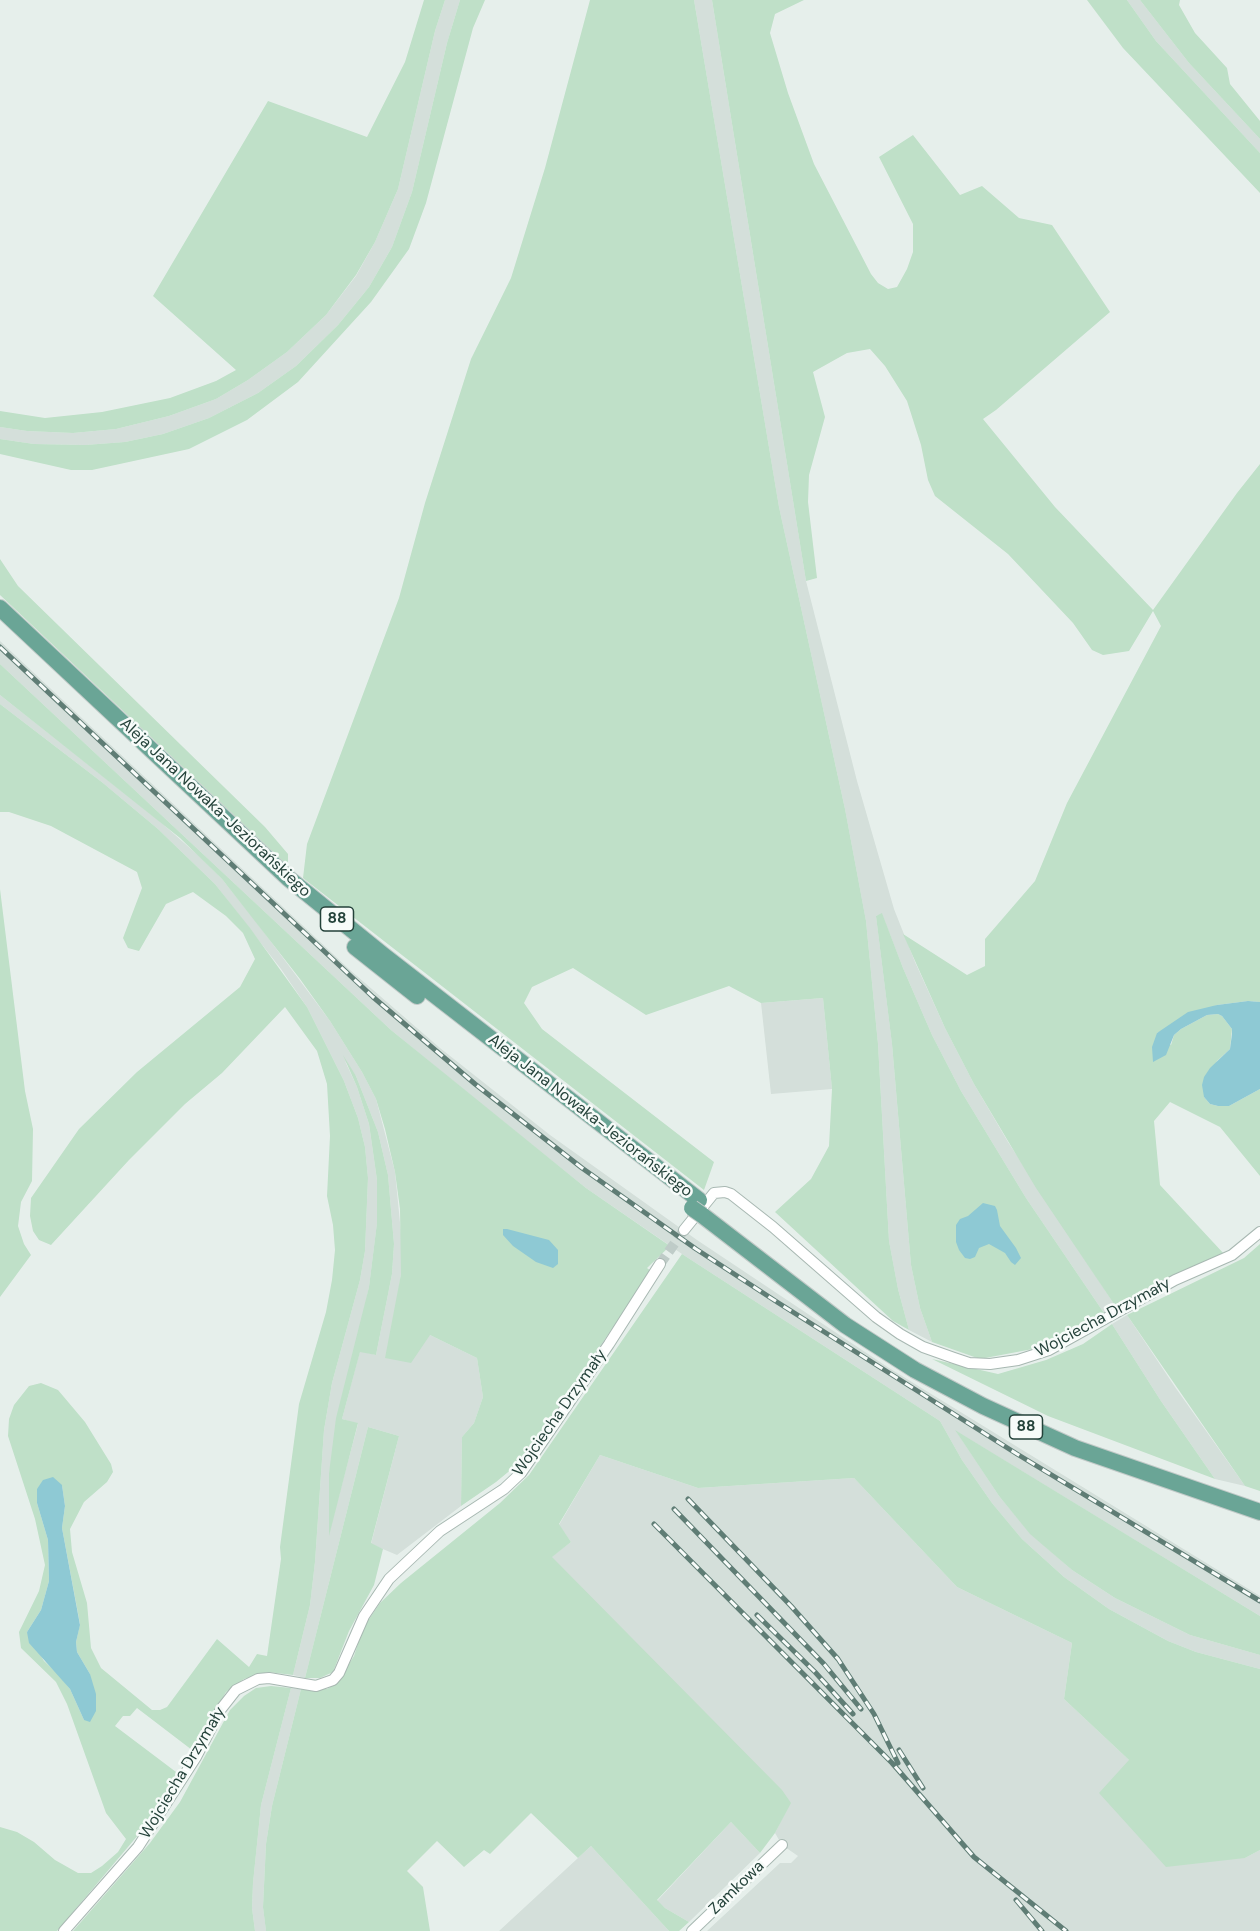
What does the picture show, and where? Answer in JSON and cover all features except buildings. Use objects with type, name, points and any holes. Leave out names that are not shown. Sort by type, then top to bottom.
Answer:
[{"type":"main road","name":"Aleja Jana Nowaka-Jeziorańskiego","points":[[0,608],[288,878],[845,1325],[915,1370],[1026,1427],[1125,1467],[1260,1512]]},
{"type":"main road","name":"Aleja Jana Nowaka-Jeziorańskiego","points":[[0,622],[280,886],[377,965],[700,1207],[818,1292],[919,1360],[1030,1416],[1079,1437],[1260,1501]]},
{"type":"street","name":"Wojciecha Drzymały","points":[[684,1230],[714,1193],[731,1194],[888,1327],[936,1353],[969,1362],[990,1364],[1018,1360],[1049,1350],[1175,1280],[1232,1255],[1260,1232]]},
{"type":"street","name":"Wojciecha Drzymały","points":[[64,1931],[138,1847],[196,1758],[221,1709],[236,1690],[258,1679],[269,1678],[316,1686],[333,1680],[339,1673],[364,1616],[389,1579],[440,1531],[504,1489],[521,1473],[609,1344],[660,1264]]},
{"type":"street","name":"Zamkowa","points":[[692,1931],[782,1845]]},
{"type":"shaded area","points":[[445,0],[460,0],[447,43],[412,192],[392,247],[369,287],[338,325],[296,366],[258,393],[209,418],[163,434],[125,442],[85,445],[34,444],[0,439],[0,427],[73,433],[116,429],[169,416],[216,399],[248,380],[287,352],[326,315],[356,276],[375,242],[398,189],[435,31]]},
{"type":"shaded area","points":[[694,0],[712,0],[806,581],[857,781],[894,909],[945,1028],[974,1084],[1008,1142],[1116,1307],[1104,1313],[1026,1198],[961,1091],[932,1035],[882,914],[876,916],[892,1044],[911,1265],[920,1308],[932,1342],[909,1330],[889,1241],[878,1044],[866,921],[845,809],[779,507]]},
{"type":"shaded area","points":[[1127,0],[1140,0],[1189,63],[1260,139],[1260,153],[1156,41]]},
{"type":"shaded area","points":[[0,641],[350,970],[440,1048],[550,1135],[697,1240],[889,1368],[1260,1596],[1260,1616],[956,1431],[999,1496],[1030,1533],[1072,1570],[1115,1598],[1190,1635],[1260,1655],[1260,1669],[1196,1652],[1168,1641],[1109,1609],[1064,1577],[1022,1539],[992,1503],[962,1460],[940,1421],[682,1254],[586,1188],[481,1104],[391,1030],[0,664]]},
{"type":"shaded area","points":[[0,695],[157,819],[200,857],[222,879],[257,923],[330,1021],[376,1099],[395,1172],[402,1243],[401,1274],[395,1312],[430,1335],[477,1358],[483,1397],[474,1423],[462,1437],[461,1506],[397,1555],[371,1544],[399,1436],[368,1427],[305,1678],[293,1675],[310,1605],[324,1430],[332,1383],[360,1280],[365,1251],[368,1178],[365,1147],[358,1118],[344,1081],[307,1007],[281,969],[215,884],[158,829],[103,783],[0,704]],"holes":[[[345,1061],[356,1076],[378,1132],[388,1175],[394,1244],[392,1274],[376,1355],[360,1351],[342,1419],[358,1424],[329,1533],[329,1473],[369,1287],[377,1223],[377,1180],[369,1124],[357,1087]]]},
{"type":"shaded area","points":[[823,998],[832,1089],[771,1094],[761,1003]]},
{"type":"shaded area","points":[[1127,1315],[1245,1486],[1215,1479],[1161,1401],[1112,1324]]},
{"type":"shaded area","points":[[600,1455],[698,1488],[854,1478],[957,1587],[1072,1643],[1064,1699],[1129,1760],[1245,1858],[1260,1850],[1260,1931],[707,1931],[780,1863],[791,1863],[798,1856],[782,1845],[775,1833],[790,1803],[551,1557],[571,1542],[559,1525]]},
{"type":"shaded area","points":[[291,1688],[301,1689],[272,1806],[266,1844],[263,1907],[266,1931],[255,1931],[252,1908],[253,1883],[261,1805]]},
{"type":"shaded area","points":[[731,1822],[760,1853],[689,1922],[657,1901]]},
{"type":"shaded area","points":[[591,1846],[669,1931],[499,1931]]},
{"type":"green space","points":[[424,0],[445,0],[435,31],[398,189],[375,242],[356,275],[326,315],[287,352],[248,380],[216,399],[169,416],[116,429],[73,433],[0,427],[0,411],[45,418],[102,412],[170,398],[216,381],[236,370],[153,296],[268,101],[367,137],[405,62]]},
{"type":"green space","points":[[460,0],[485,0],[473,28],[426,203],[409,249],[371,302],[298,382],[247,420],[189,449],[92,470],[71,470],[0,454],[0,439],[34,444],[85,445],[125,442],[163,434],[209,418],[258,393],[296,366],[338,325],[369,287],[392,247],[412,192],[447,43]]},
{"type":"green space","points":[[590,0],[694,0],[779,507],[845,809],[866,921],[878,1044],[889,1241],[909,1330],[893,1321],[775,1212],[811,1179],[829,1146],[832,1089],[823,998],[761,1003],[729,986],[646,1015],[573,968],[532,987],[524,1003],[542,1029],[714,1162],[704,1190],[303,878],[307,844],[399,598],[425,503],[471,359],[511,278],[545,168]]},
{"type":"green space","points":[[712,0],[804,0],[775,14],[770,33],[788,93],[814,164],[871,274],[878,283],[888,289],[897,287],[913,252],[913,224],[879,157],[913,135],[960,195],[982,186],[1019,218],[1052,225],[1110,312],[983,419],[1055,507],[1153,610],[1260,464],[1260,1002],[1248,1001],[1217,1005],[1157,1033],[1171,1045],[1174,1035],[1181,1029],[1207,1015],[1218,1014],[1232,1029],[1230,1049],[1217,1061],[1204,1097],[1210,1104],[1229,1106],[1260,1089],[1260,1176],[1220,1127],[1170,1102],[1154,1121],[1160,1185],[1225,1255],[1199,1264],[1116,1307],[1036,1188],[974,1084],[945,1028],[903,934],[967,975],[985,966],[985,939],[1035,881],[1067,803],[1161,626],[1153,611],[1129,651],[1103,655],[1092,650],[1073,623],[1008,554],[935,496],[928,480],[921,445],[907,401],[885,366],[870,349],[847,353],[813,372],[825,417],[809,475],[808,502],[817,578],[806,581]]},
{"type":"green space","points":[[1087,0],[1127,0],[1156,41],[1260,153],[1260,193],[1123,48]]},
{"type":"green space","points":[[1140,0],[1180,0],[1179,5],[1195,33],[1227,68],[1230,84],[1260,121],[1260,139],[1189,63]]},
{"type":"green space","points":[[0,559],[18,586],[265,827],[288,854],[288,866],[0,595]]},
{"type":"green space","points":[[0,664],[391,1030],[586,1188],[670,1246],[647,1268],[651,1271],[532,1447],[513,1468],[461,1506],[462,1437],[474,1423],[483,1397],[477,1358],[430,1335],[411,1363],[385,1358],[401,1274],[400,1209],[395,1172],[385,1129],[376,1099],[362,1072],[300,979],[222,879],[180,838],[0,695]]},
{"type":"green space","points":[[0,704],[103,783],[158,829],[215,884],[250,928],[307,1007],[344,1081],[358,1118],[365,1147],[368,1178],[365,1251],[360,1280],[332,1383],[324,1430],[310,1605],[293,1675],[268,1672],[244,1679],[226,1692],[192,1750],[137,1708],[130,1716],[123,1716],[115,1726],[180,1775],[144,1828],[57,1931],[0,1931],[0,1827],[17,1832],[34,1842],[55,1860],[78,1873],[91,1873],[102,1866],[118,1852],[126,1839],[106,1813],[67,1704],[56,1682],[21,1648],[19,1632],[39,1591],[45,1565],[35,1519],[8,1436],[9,1419],[14,1405],[29,1386],[41,1383],[58,1390],[85,1422],[111,1464],[113,1472],[107,1482],[84,1502],[70,1529],[72,1552],[87,1603],[91,1648],[101,1668],[152,1710],[160,1710],[167,1707],[217,1639],[249,1667],[257,1654],[267,1656],[299,1404],[326,1312],[332,1280],[335,1250],[327,1196],[330,1136],[327,1084],[317,1051],[285,1007],[222,1073],[185,1104],[129,1160],[51,1245],[39,1240],[33,1231],[30,1216],[31,1198],[79,1129],[137,1072],[240,987],[255,959],[243,933],[226,916],[193,892],[166,904],[139,951],[128,948],[123,938],[142,888],[137,872],[51,826],[9,812],[0,812]],"holes":[[[62,1485],[65,1506],[62,1528],[80,1624],[76,1642],[77,1652],[90,1674],[84,1720],[70,1689],[44,1661],[27,1632],[41,1610],[49,1581],[48,1540],[37,1503],[37,1489]]]},
{"type":"green space","points":[[0,889],[25,1091],[33,1129],[32,1181],[21,1202],[18,1226],[24,1244],[31,1255],[0,1297]]},
{"type":"green space","points":[[882,913],[932,1035],[961,1091],[1026,1198],[1104,1313],[1038,1348],[980,1359],[932,1342],[920,1308],[911,1265],[892,1044],[876,916]]},
{"type":"green space","points":[[343,1055],[356,1076],[378,1132],[388,1175],[394,1244],[392,1274],[376,1355],[360,1352],[342,1419],[358,1423],[329,1536],[329,1473],[336,1418],[369,1287],[377,1223],[377,1180],[369,1124],[357,1087]]},
{"type":"green space","points":[[1260,1244],[1260,1491],[1245,1486],[1127,1315],[1244,1258]]},
{"type":"green space","points":[[682,1254],[940,1421],[962,1460],[992,1503],[1022,1539],[1064,1577],[1109,1609],[1168,1641],[1196,1652],[1260,1669],[1260,1850],[1245,1858],[1166,1867],[1099,1793],[1129,1760],[1064,1699],[1072,1643],[957,1587],[854,1478],[698,1488],[600,1455],[559,1524],[571,1542],[552,1557],[782,1790],[791,1803],[775,1833],[760,1853],[731,1822],[657,1900],[665,1908],[689,1922],[679,1931],[669,1931],[591,1846],[578,1858],[531,1813],[490,1854],[484,1850],[464,1867],[437,1841],[407,1871],[423,1887],[430,1931],[266,1931],[263,1907],[266,1844],[272,1806],[301,1689],[327,1689],[337,1683],[354,1656],[363,1628],[380,1603],[401,1583],[500,1503],[529,1475]]},
{"type":"green space","points":[[1112,1324],[1161,1401],[1215,1479],[1048,1416],[932,1359],[998,1374],[1046,1360],[1083,1344]]},
{"type":"green space","points":[[368,1427],[399,1436],[371,1543],[383,1549],[374,1585],[349,1631],[333,1672],[320,1678],[305,1678]]},
{"type":"green space","points":[[955,1430],[1260,1616],[1260,1655],[1190,1635],[1115,1598],[1072,1570],[1030,1534],[999,1496]]},
{"type":"green space","points":[[271,1686],[291,1688],[261,1805],[253,1883],[252,1908],[255,1931],[73,1931],[150,1843],[180,1802],[230,1710],[256,1688]]},
{"type":"water","points":[[1248,1001],[1260,1002],[1260,1089],[1229,1106],[1210,1104],[1204,1097],[1202,1085],[1204,1077],[1230,1049],[1232,1029],[1218,1014],[1207,1015],[1181,1029],[1174,1035],[1166,1055],[1153,1062],[1152,1047],[1157,1033],[1188,1012]]},
{"type":"water","points":[[983,1203],[995,1206],[1000,1226],[1021,1258],[1015,1265],[1005,1253],[989,1244],[979,1248],[975,1257],[970,1259],[965,1258],[959,1250],[956,1242],[956,1225],[960,1219],[968,1216]]},
{"type":"water","points":[[503,1229],[549,1240],[558,1250],[558,1264],[553,1268],[536,1262],[513,1246],[503,1235]]},
{"type":"water","points":[[53,1477],[62,1485],[65,1506],[62,1528],[80,1625],[76,1642],[77,1652],[90,1674],[96,1694],[96,1711],[90,1722],[84,1720],[70,1689],[29,1643],[27,1632],[41,1610],[49,1581],[48,1540],[37,1503],[37,1489],[43,1480]]},
{"type":"tunnel","points":[[660,1264],[684,1230]]},
{"type":"railway","points":[[0,647],[373,997],[475,1084],[582,1168],[696,1249],[777,1302],[1017,1454],[1260,1601]]},
{"type":"railway","points":[[688,1499],[791,1606],[838,1659],[874,1714],[898,1763]]},
{"type":"railway","points":[[674,1509],[824,1664],[861,1709]]},
{"type":"railway","points":[[654,1524],[892,1763],[974,1857],[1066,1931]]},
{"type":"railway","points":[[757,1615],[815,1672],[853,1714]]},
{"type":"railway","points":[[899,1750],[923,1788]]},
{"type":"railway","points":[[1016,1900],[1042,1931]]}]
